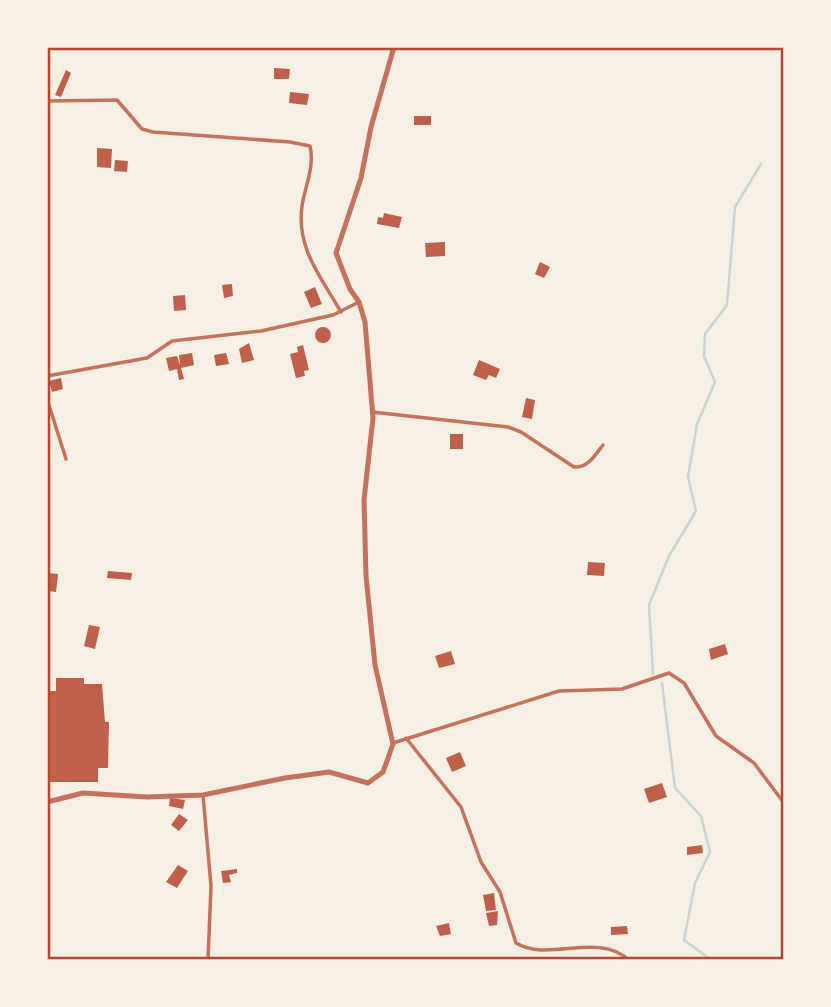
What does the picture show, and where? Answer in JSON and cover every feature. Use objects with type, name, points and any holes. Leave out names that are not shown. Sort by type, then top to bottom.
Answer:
[{"type":"street","points":[[47,802],[83,793],[147,797],[203,795],[329,772],[368,783],[383,772],[393,744],[376,665],[366,576],[364,500],[372,412],[365,322],[359,302],[336,253],[361,178],[371,127],[394,47]]},
{"type":"street","points":[[47,101],[117,100],[142,129],[153,132],[290,142],[310,146],[312,156],[302,208],[301,240],[310,261],[341,312]]},
{"type":"street","points":[[47,376],[147,358],[173,341],[261,331],[341,312],[359,302]]},
{"type":"street","points":[[47,399],[66,459]]},
{"type":"street","points":[[372,412],[508,427],[521,432],[578,468],[590,461],[603,445]]},
{"type":"street","points":[[393,744],[559,691],[622,689],[669,673],[684,682],[716,736],[754,763],[784,803]]},
{"type":"street","points":[[406,738],[461,807],[481,862],[499,892],[516,943],[534,950],[604,948],[622,953],[629,960]]},
{"type":"street","points":[[203,795],[211,886],[208,960]]},
{"type":"building","points":[[274,68],[290,69],[289,79],[274,79]]},
{"type":"building","points":[[66,70],[71,73],[61,97],[55,95]]},
{"type":"building","points":[[290,92],[309,94],[307,105],[289,103]]},
{"type":"building","points":[[414,116],[431,116],[431,125],[414,125]]},
{"type":"building","points":[[97,148],[112,149],[111,168],[97,167]]},
{"type":"building","points":[[115,160],[128,161],[127,172],[114,171]]},
{"type":"building","points":[[384,213],[402,217],[399,228],[377,224],[378,217],[383,218]]},
{"type":"building","points":[[445,242],[445,256],[426,257],[425,243]]},
{"type":"building","points":[[540,262],[550,267],[544,278],[535,274]]},
{"type":"building","points":[[232,284],[233,296],[224,298],[222,285]]},
{"type":"building","points":[[315,287],[322,304],[311,308],[304,292]]},
{"type":"building","points":[[185,295],[186,310],[174,311],[173,296]]},
{"type":"building","points":[[323,327],[331,335],[323,343],[315,335]]},
{"type":"building","points":[[249,343],[254,360],[242,363],[239,349]]},
{"type":"building","points":[[303,345],[309,370],[304,371],[305,376],[296,378],[290,354],[298,352],[297,347]]},
{"type":"building","points":[[192,353],[194,365],[181,368],[184,379],[179,380],[177,369],[169,371],[166,358],[177,356],[180,365],[179,355]]},
{"type":"building","points":[[226,353],[229,364],[216,366],[214,355]]},
{"type":"building","points":[[479,360],[500,369],[496,378],[489,375],[486,380],[473,375]]},
{"type":"building","points":[[61,378],[63,389],[52,392],[49,381]]},
{"type":"building","points":[[526,398],[535,400],[532,419],[522,417]]},
{"type":"building","points":[[450,434],[463,434],[463,449],[450,449]]},
{"type":"building","points":[[588,562],[605,563],[604,576],[587,575]]},
{"type":"building","points":[[108,571],[132,573],[131,580],[107,578]]},
{"type":"building","points":[[47,573],[58,574],[56,592],[47,591]]},
{"type":"building","points":[[89,625],[100,627],[95,649],[84,646]]},
{"type":"building","points":[[725,644],[728,654],[711,660],[709,649]]},
{"type":"building","points":[[451,651],[455,664],[439,668],[435,656]]},
{"type":"building","points":[[56,678],[84,678],[84,684],[102,684],[105,722],[109,722],[108,768],[98,768],[98,782],[47,782],[47,691],[56,691]]},
{"type":"building","points":[[460,752],[466,766],[452,772],[446,758]]},
{"type":"building","points":[[662,783],[667,797],[649,803],[644,789]]},
{"type":"building","points":[[170,798],[185,800],[183,809],[169,806]]},
{"type":"building","points":[[179,814],[188,820],[179,831],[171,825]]},
{"type":"building","points":[[702,845],[703,853],[687,855],[687,847]]},
{"type":"building","points":[[178,865],[188,871],[177,888],[166,882]]},
{"type":"building","points":[[237,869],[237,873],[229,875],[231,882],[223,883],[221,871]]},
{"type":"building","points":[[494,893],[496,910],[486,911],[483,895]]},
{"type":"building","points":[[498,911],[497,925],[489,926],[486,913]]},
{"type":"building","points":[[449,923],[451,934],[440,936],[436,926]]},
{"type":"building","points":[[627,926],[628,934],[611,935],[611,927]]},
{"type":"waterway","points":[[653,674],[649,605],[669,556],[696,511],[688,477],[697,424],[715,382],[704,356],[705,334],[727,305],[735,207],[761,164]]},
{"type":"waterway","points":[[662,683],[675,788],[701,816],[710,852],[695,883],[684,940],[711,960]]}]
